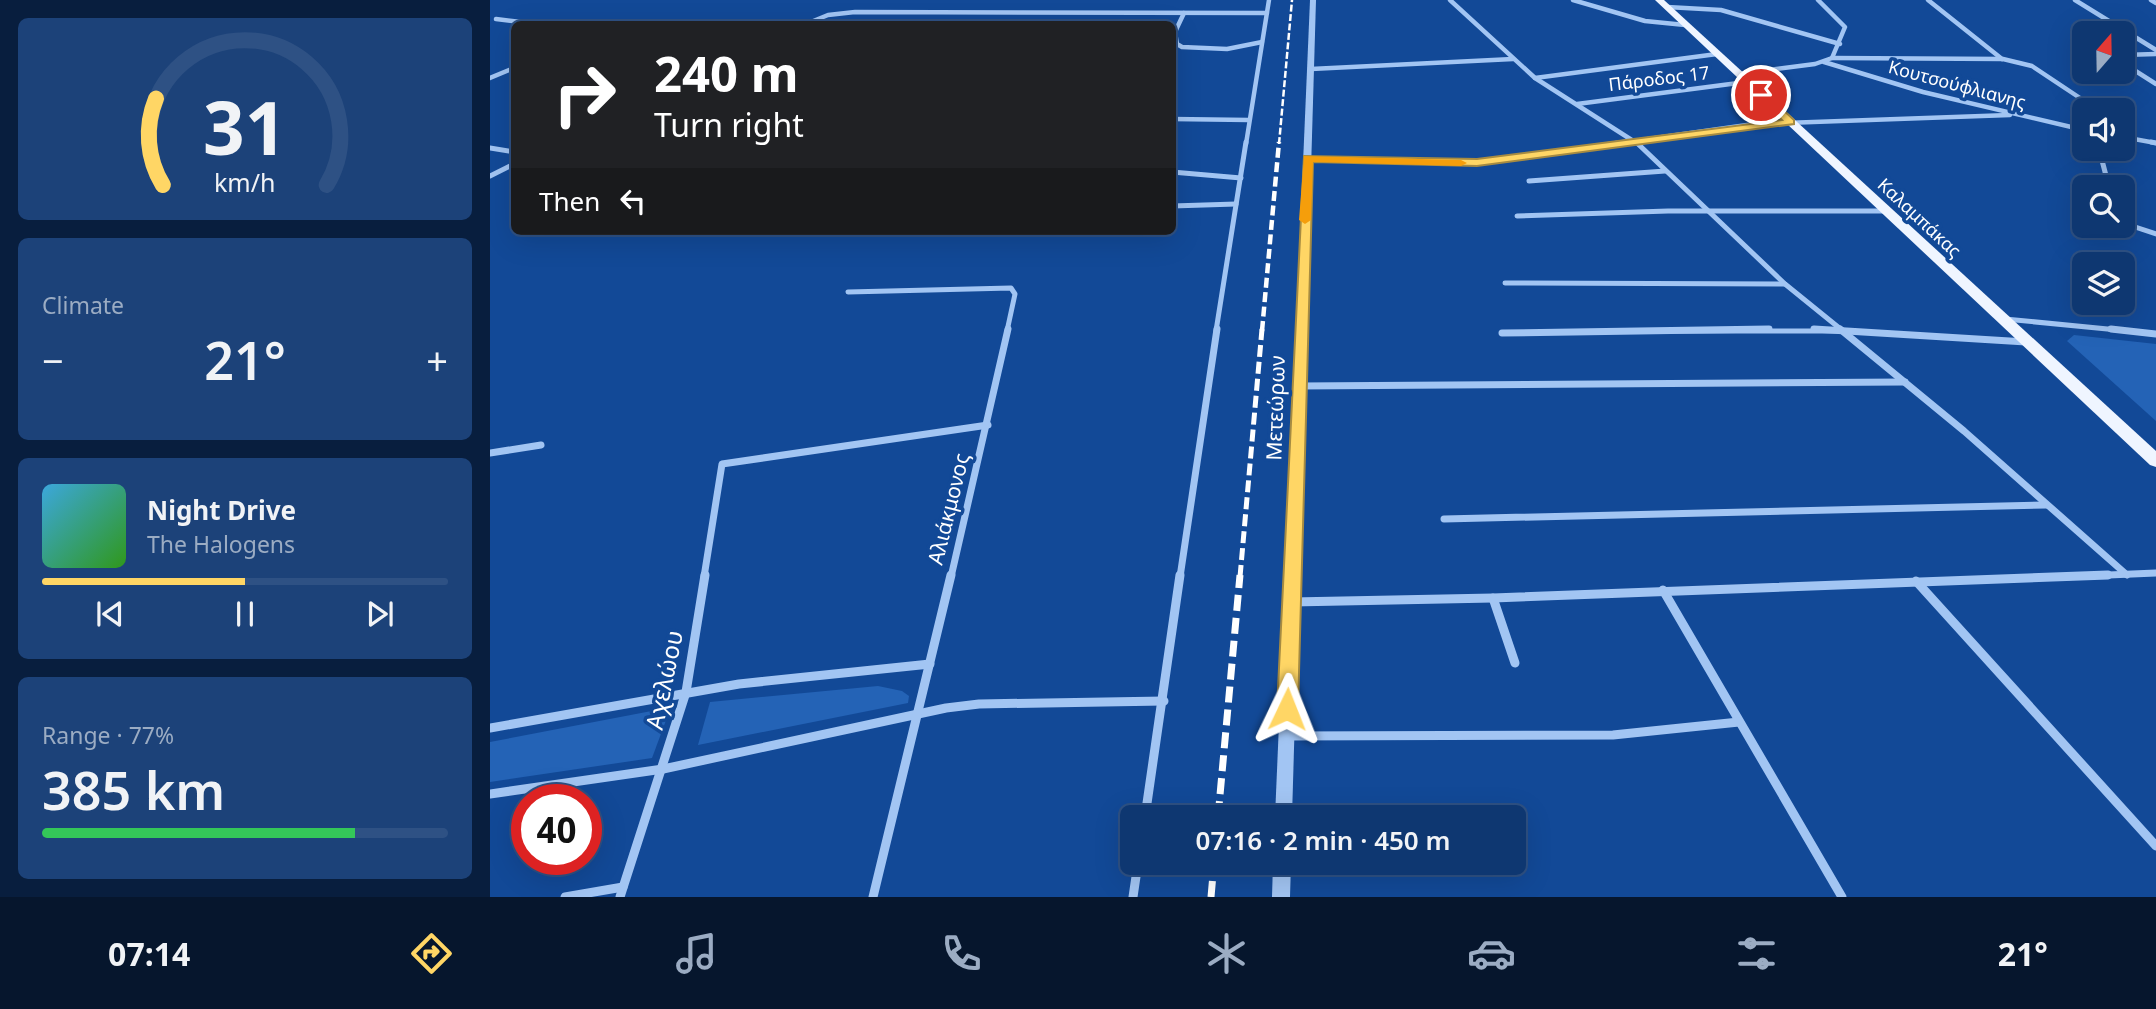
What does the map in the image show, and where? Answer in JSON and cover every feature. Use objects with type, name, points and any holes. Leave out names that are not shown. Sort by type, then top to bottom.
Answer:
[{"type":"main road","name":"Καλαμπάκας","points":[[1663,4],[2156,461]]},
{"type":"street","points":[[1147,805],[1269,0]]},
{"type":"street","name":"Μετεώρων","points":[[1283,805],[1313,0]]},
{"type":"street","points":[[1450,0],[1535,78],[1635,141],[1706,212],[1785,284],[1905,382],[2127,575]]},
{"type":"street","points":[[1573,0],[1645,21],[1685,24]]},
{"type":"street","points":[[1818,0],[1844,24],[1840,44],[1832,58]]},
{"type":"street","points":[[1928,0],[2003,59]]},
{"type":"street","points":[[2075,0],[2156,52]]},
{"type":"street","points":[[2151,0],[2156,3]]},
{"type":"street","points":[[1663,4],[1721,10],[1840,44]]},
{"type":"street","points":[[813,21],[828,15],[855,12],[1267,13]]},
{"type":"street","points":[[1176,30],[1184,13]]},
{"type":"street","points":[[496,19],[513,21]]},
{"type":"street","points":[[1176,38],[1177,44],[1182,47],[1227,49],[1262,42]]},
{"type":"street","points":[[2135,54],[2156,52]]},
{"type":"street","points":[[1535,78],[1717,54]]},
{"type":"street","points":[[1824,62],[1832,58],[2003,59],[2032,66],[2080,98]]},
{"type":"street","points":[[1311,69],[1513,59]]},
{"type":"street","name":"Πάροδος 17","points":[[1576,104],[1824,62]]},
{"type":"street","name":"Κουτσούφλιανης","points":[[1824,62],[2010,114],[2072,127]]},
{"type":"street","points":[[490,78],[511,69]]},
{"type":"street","points":[[2135,71],[2156,84]]},
{"type":"street","points":[[1308,159],[1477,163],[1791,122],[2010,114]]},
{"type":"street","points":[[1176,119],[1249,120]]},
{"type":"street","points":[[2135,140],[2156,143]]},
{"type":"street","points":[[490,148],[511,152]]},
{"type":"street","points":[[490,176],[511,166]]},
{"type":"street","points":[[1529,181],[1665,171]]},
{"type":"street","points":[[1176,172],[1241,178]]},
{"type":"street","points":[[1176,206],[1236,204]]},
{"type":"street","points":[[1517,216],[1885,211]]},
{"type":"street","points":[[2135,227],[2156,234]]},
{"type":"street","points":[[1505,283],[1785,284]]},
{"type":"street","name":"Αλιάκμονος","points":[[848,292],[1000,286],[1013,290],[988,425],[920,713],[873,897]]},
{"type":"street","points":[[2001,318],[2156,334]]},
{"type":"street","points":[[1502,333],[1806,329],[2027,342]]},
{"type":"street","points":[[1299,386],[1905,382]]},
{"type":"street","name":"Αχελώου","points":[[622,892],[686,692],[722,464],[988,425]]},
{"type":"street","points":[[490,453],[541,445]]},
{"type":"street","points":[[1444,519],[1718,512],[1903,513],[2046,505]]},
{"type":"street","points":[[1292,602],[1493,598],[2156,573]]},
{"type":"street","points":[[1916,582],[2156,846]]},
{"type":"street","points":[[1663,590],[1842,897]]},
{"type":"street","points":[[1493,598],[1515,663]]},
{"type":"street","points":[[490,728],[686,692],[930,664]]},
{"type":"street","points":[[490,794],[663,769],[920,713],[979,704],[1164,701]]},
{"type":"street","points":[[1286,736],[1613,735],[1738,722]]},
{"type":"street","points":[[1133,897],[1136,875]]},
{"type":"street","points":[[1281,897],[1282,875]]},
{"type":"street","points":[[565,897],[622,892]]},
{"type":"shaded area","points":[[2074,335],[2156,344],[2156,421],[2067,341]]},
{"type":"shaded area","points":[[878,686],[902,691],[909,696],[908,703],[698,745],[710,702]]},
{"type":"shaded area","points":[[662,709],[668,715],[652,758],[490,782],[490,742]]},
{"type":"railway","points":[[1279,144],[1292,0]]},
{"type":"railway","points":[[1262,331],[1279,142]]},
{"type":"railway","points":[[1240,577],[1262,329]]},
{"type":"railway","points":[[1219,805],[1240,575]]},
{"type":"railway","points":[[1211,897],[1213,875]]},
{"type":"slow traffic","points":[[1305,220],[1308,159],[1461,163]]},
{"type":"route","points":[[1287,709],[1308,159],[1477,163],[1754,124],[1791,122],[1761,95]]}]
